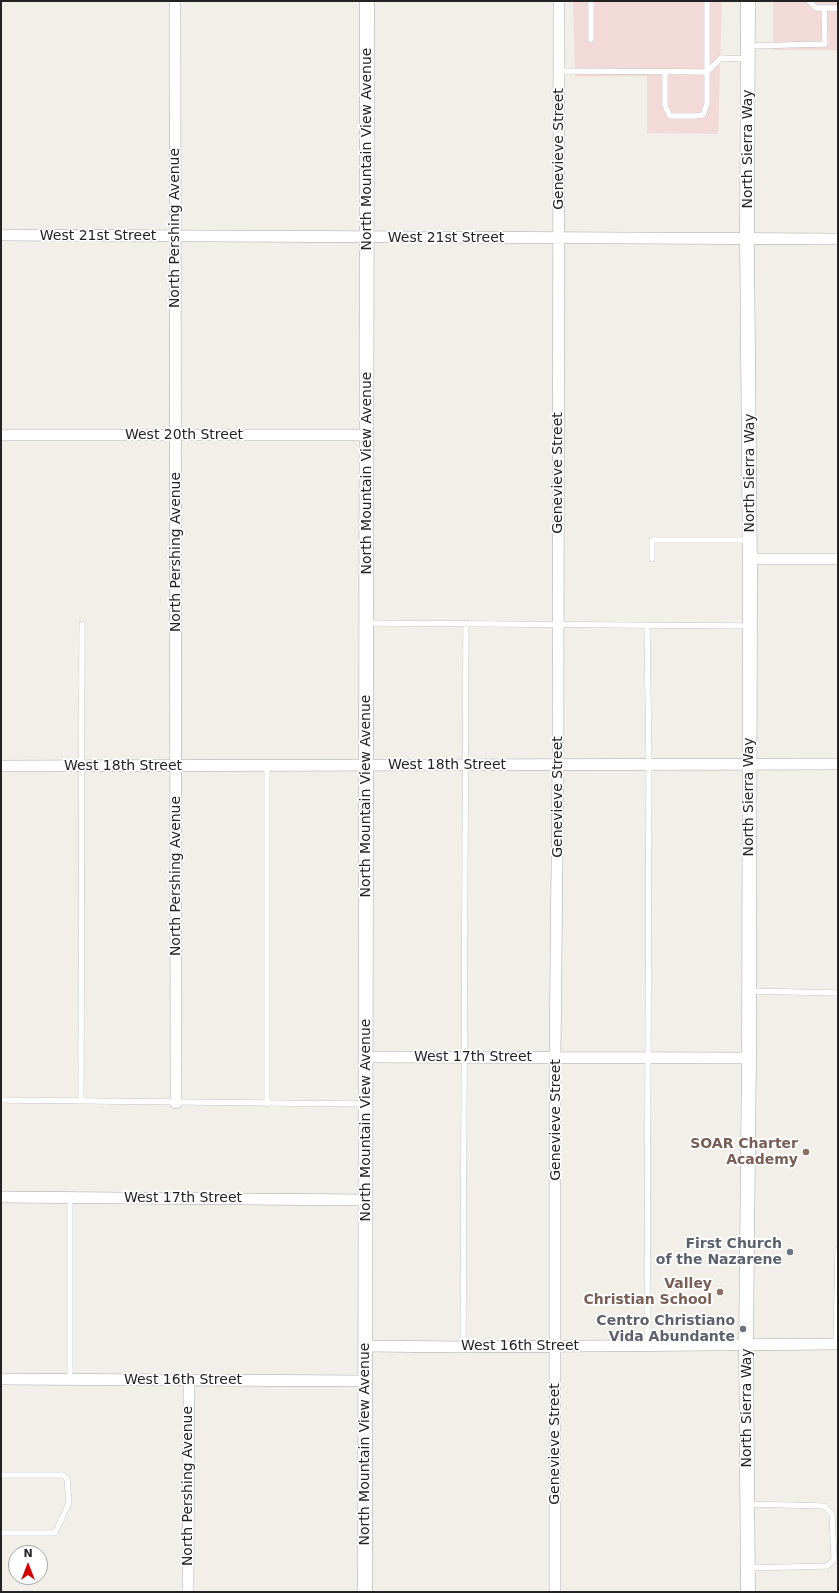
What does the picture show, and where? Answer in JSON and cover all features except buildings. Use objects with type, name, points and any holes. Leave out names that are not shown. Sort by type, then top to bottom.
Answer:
[{"type":"street","name":"North Pershing Avenue","points":[[175,1],[176,1103]]},
{"type":"street","name":"North Mountain View Avenue","points":[[365,1592],[367,1]]},
{"type":"street","name":"Genevieve Street","points":[[555,1592],[559,1]]},
{"type":"street","name":"North Sierra Way","points":[[748,1],[750,540],[749,1058],[746,1345],[748,1592]]},
{"type":"street","name":"West 21st Street","points":[[1,235],[838,240]]},
{"type":"street","name":"West 20th Street","points":[[1,435],[367,435]]},
{"type":"street","points":[[750,559],[838,560]]},
{"type":"street","name":"West 18th Street","points":[[1,766],[838,764]]},
{"type":"street","name":"West 17th Street","points":[[366,1057],[749,1058]]},
{"type":"street","name":"West 17th Street","points":[[1,1197],[366,1200]]},
{"type":"street","name":"West 16th Street","points":[[366,1346],[463,1347],[837,1344]]},
{"type":"street","name":"West 16th Street","points":[[1,1379],[366,1381]]},
{"type":"street","name":"North Pershing Avenue","points":[[188,1592],[189,1380]]},
{"type":"lane","points":[[591,1],[591,40]]},
{"type":"lane","points":[[665,72],[665,106],[670,116],[703,115],[707,104],[707,1]]},
{"type":"lane","points":[[809,1],[816,8],[838,8]]},
{"type":"lane","points":[[559,71],[707,72],[721,58],[748,52],[825,44],[824,8]]},
{"type":"lane","points":[[652,559],[652,540],[750,540]]},
{"type":"lane","points":[[366,623],[750,626]]},
{"type":"lane","points":[[463,1347],[466,623]]},
{"type":"lane","points":[[81,1101],[82,624]]},
{"type":"lane","points":[[647,624],[649,764],[648,1345]]},
{"type":"lane","points":[[266,765],[267,1104]]},
{"type":"lane","points":[[749,991],[838,992]]},
{"type":"lane","points":[[1,1100],[366,1104]]},
{"type":"lane","points":[[70,1197],[70,1379]]},
{"type":"lane","points":[[837,1344],[838,1249]]},
{"type":"lane","points":[[1,1475],[62,1475],[67,1479],[69,1504],[54,1533],[1,1533]]},
{"type":"lane","points":[[747,1504],[824,1506],[832,1514],[834,1560],[827,1566],[748,1568]]},
{"type":"shaded area","points":[[573,1],[722,1],[718,134],[647,133],[647,76],[575,77]]},
{"type":"shaded area","points":[[773,1],[838,1],[838,50],[773,50]]},
{"type":"place","name":"SOAR Charter Academy","points":[[806,1152]]},
{"type":"place","name":"First Church of the Nazarene","points":[[790,1252]]},
{"type":"place","name":"Valley Christian School","points":[[720,1292]]},
{"type":"place","name":"Centro Christiano Vida Abundante","points":[[743,1329]]}]
